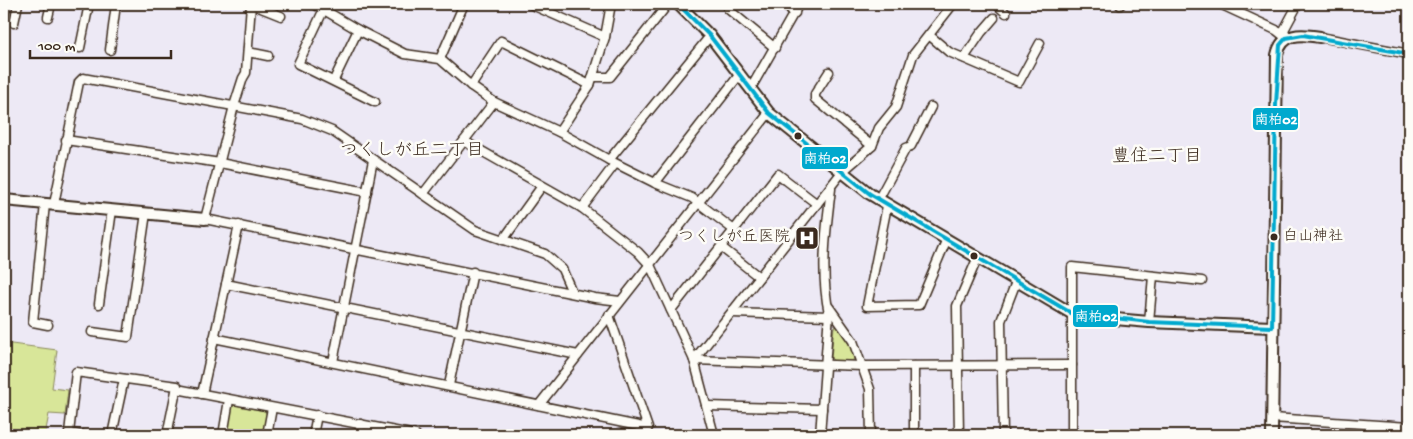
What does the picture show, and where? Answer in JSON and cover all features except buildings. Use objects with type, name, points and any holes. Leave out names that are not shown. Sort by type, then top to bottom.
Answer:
[{"type":"street","points":[[14,23],[18,4]]},
{"type":"street","points":[[48,17],[51,4]]},
{"type":"street","points":[[80,48],[89,4]]},
{"type":"street","points":[[110,50],[116,4]]},
{"type":"street","points":[[205,219],[234,106],[242,78],[246,73],[251,4],[281,16]]},
{"type":"street","points":[[314,4],[358,30],[405,54],[440,59],[471,86],[494,102],[559,132],[612,162],[655,183],[692,198],[734,230]]},
{"type":"street","points":[[440,59],[464,4]]},
{"type":"street","points":[[530,4],[606,37]]},
{"type":"street","points":[[559,132],[590,85],[606,37],[611,4]]},
{"type":"street","points":[[593,77],[610,77],[668,4]]},
{"type":"street","points":[[678,4],[710,36],[769,113],[842,172],[887,206],[1071,313],[1092,317],[1149,322],[1272,327]]},
{"type":"street","points":[[732,4],[728,9],[775,48]]},
{"type":"street","points":[[784,4],[795,13]]},
{"type":"street","points":[[751,88],[799,4]]},
{"type":"street","points":[[694,360],[842,172],[872,146],[879,128],[896,107],[913,55],[953,4]]},
{"type":"street","points":[[996,4],[1006,14]]},
{"type":"street","points":[[1220,4],[1276,30],[1286,38]]},
{"type":"street","points":[[1286,38],[1284,30],[1298,4]]},
{"type":"street","points":[[324,9],[298,64],[334,80],[375,102]]},
{"type":"street","points":[[964,58],[994,18]]},
{"type":"street","points":[[334,80],[358,30]]},
{"type":"street","points":[[929,35],[950,52],[1019,82],[1040,43]]},
{"type":"street","points":[[1272,435],[1277,55],[1280,45],[1286,38],[1303,35],[1409,54]]},
{"type":"street","points":[[582,208],[612,162],[710,36]]},
{"type":"street","points":[[471,86],[502,41],[590,85]]},
{"type":"street","points":[[248,52],[268,56]]},
{"type":"street","points":[[829,72],[815,94],[815,100],[872,146]]},
{"type":"street","points":[[655,183],[740,74]]},
{"type":"street","points":[[48,325],[33,322],[50,204],[79,82],[83,78],[302,119],[332,131],[475,230],[545,254],[562,269],[572,292]]},
{"type":"street","points":[[423,194],[494,102]]},
{"type":"street","points":[[878,200],[906,148],[911,146],[931,106]]},
{"type":"street","points":[[540,405],[609,314],[650,265],[769,113]]},
{"type":"street","points":[[66,140],[220,162],[367,192]]},
{"type":"street","points":[[464,141],[582,208],[638,252],[650,265],[694,360],[708,406],[714,435]]},
{"type":"street","points":[[333,362],[373,160]]},
{"type":"street","points":[[671,310],[778,174],[817,204]]},
{"type":"street","points":[[503,240],[542,186]]},
{"type":"street","points":[[820,435],[829,316],[825,294],[825,244],[831,187]]},
{"type":"street","points":[[4,200],[205,219],[595,298],[620,301]]},
{"type":"street","points":[[887,206],[867,306],[920,304],[946,241]]},
{"type":"street","points":[[99,304],[112,210]]},
{"type":"street","points":[[92,332],[128,337],[146,213]]},
{"type":"street","points":[[202,394],[239,225]]},
{"type":"street","points":[[721,247],[759,277]]},
{"type":"street","points":[[959,435],[957,306],[977,259]]},
{"type":"street","points":[[1072,435],[1072,267],[1202,282]]},
{"type":"street","points":[[449,385],[473,272]]},
{"type":"street","points":[[1149,322],[1153,276]]},
{"type":"street","points":[[1003,435],[1002,321],[1016,282]]},
{"type":"street","points":[[226,284],[578,355]]},
{"type":"street","points":[[828,306],[853,342],[870,389],[871,435]]},
{"type":"street","points":[[732,313],[829,316]]},
{"type":"street","points":[[214,338],[449,385],[648,428],[609,314]]},
{"type":"street","points":[[694,360],[862,366],[1072,365]]},
{"type":"street","points":[[914,366],[914,435]]},
{"type":"street","points":[[82,435],[69,433],[76,372],[177,386],[167,435]]},
{"type":"street","points":[[112,435],[124,379]]},
{"type":"street","points":[[176,389],[416,435]]},
{"type":"street","points":[[223,435],[229,400]]},
{"type":"street","points":[[708,406],[822,409]]},
{"type":"street","points":[[267,435],[272,408]]},
{"type":"street","points":[[313,435],[317,415]]},
{"type":"street","points":[[1272,418],[1409,427]]},
{"type":"street","points":[[359,435],[361,424]]},
{"type":"green space","points":[[838,326],[849,344],[854,358],[852,362],[834,361],[831,358],[834,327]]},
{"type":"green space","points":[[4,343],[57,350],[52,388],[68,390],[65,415],[49,414],[45,435],[4,435]]},
{"type":"green space","points":[[235,405],[265,411],[267,415],[263,435],[228,428],[231,408]]},
{"type":"transit line","name":"南柏02","points":[[678,4],[710,36],[769,113],[870,194],[1071,313],[1149,322],[1272,327]]},
{"type":"transit line","name":"南柏02","points":[[1272,327],[1276,104],[1280,45],[1286,38],[1303,35],[1409,54]]},
{"type":"place","name":"白山神社","points":[[1274,237]]},
{"type":"place","name":"つくしが丘医院","points":[[807,238]]},
{"type":"district","name":"つくしが丘二丁目","points":[[412,151]]},
{"type":"district","name":"豊住二丁目","points":[[1157,157]]}]
